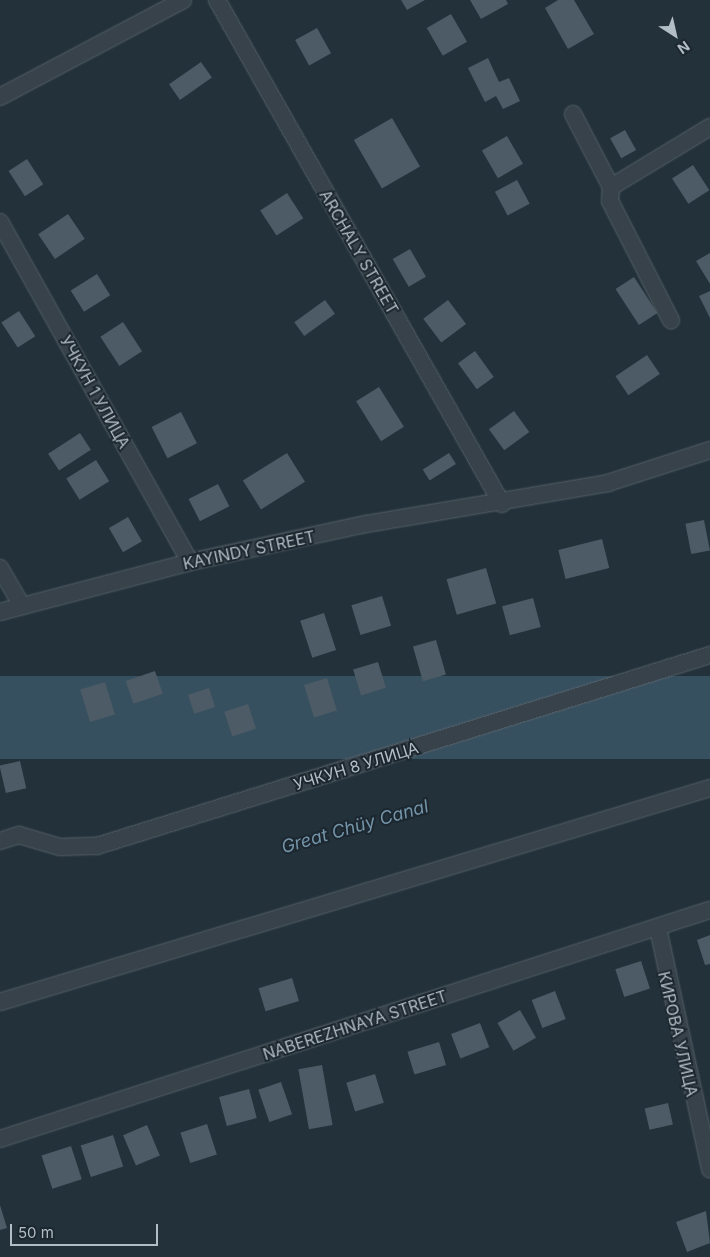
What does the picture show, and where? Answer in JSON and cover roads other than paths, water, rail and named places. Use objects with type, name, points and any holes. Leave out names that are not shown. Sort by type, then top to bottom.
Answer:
[{"type":"street","points":[[0,97],[183,0]]},
{"type":"street","name":"ARCHALY STREET","points":[[217,0],[502,504]]},
{"type":"street","points":[[573,114],[611,187],[610,201],[671,320]]},
{"type":"street","points":[[611,187],[710,127]]},
{"type":"street","name":"УЧКУН 1 УЛИЦА","points":[[0,222],[190,562]]},
{"type":"street","name":"KAYINDY STREET","points":[[0,612],[190,562],[366,524],[502,504],[608,482],[710,450]]},
{"type":"street","points":[[0,568],[22,606]]},
{"type":"street","name":"УЧКУН 8 УЛИЦА","points":[[0,841],[19,835],[60,847],[97,846],[710,656]]},
{"type":"street","points":[[0,1002],[710,788]]},
{"type":"street","name":"NABEREZHNAYA STREET","points":[[0,1139],[710,910]]},
{"type":"street","name":"КИРОВА УЛИЦА","points":[[658,928],[710,1169]]},
{"type":"water","points":[[0,676],[710,676],[710,759],[0,759]]},
{"type":"water label","name":"Great Chüy Canal","points":[[355,827]]}]
